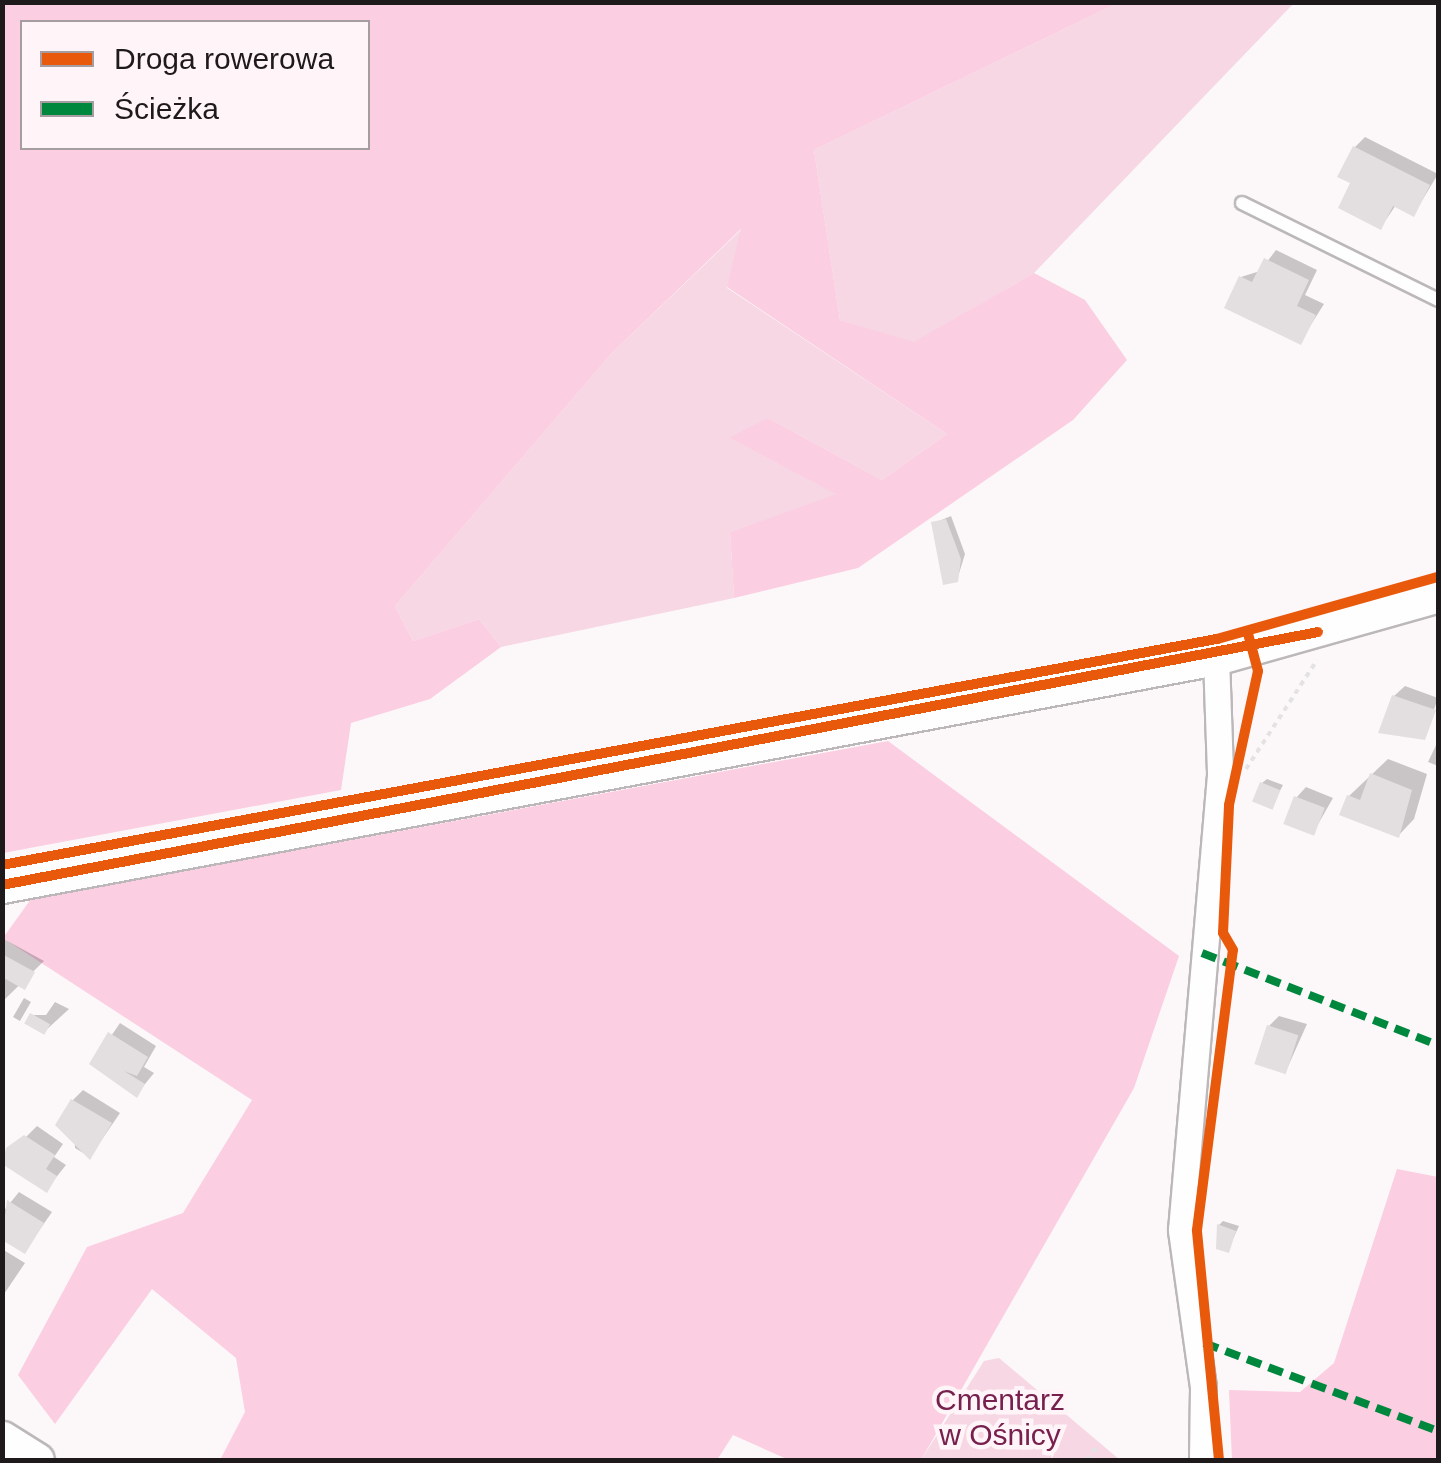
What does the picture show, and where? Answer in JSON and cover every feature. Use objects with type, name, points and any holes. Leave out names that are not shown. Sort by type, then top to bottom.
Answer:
[{"type":"street","points":[[2,884],[1216,657],[1438,594]]},
{"type":"street","points":[[1202,1460],[1203,1387],[1181,1230],[1220,772],[1216,657]]},
{"type":"street","points":[[2,1439],[36,1460]]},
{"type":"lane","points":[[1242,203],[1438,300]]},
{"type":"path","points":[[1246,768],[1319,657]]},
{"type":"path","points":[[1231,786],[1237,750]]},
{"type":"path","points":[[1087,1460],[1098,1446]]},
{"type":"green space","points":[[1118,3],[1294,3],[1034,273],[914,343],[840,320],[814,150]]},
{"type":"green space","points":[[743,228],[727,288],[947,434],[882,480],[768,418],[731,439],[837,494],[730,532],[734,598],[501,647],[479,619],[413,641],[395,606],[611,354]]},
{"type":"green space","name":"Cmentarz w Ośnicy","points":[[999,1358],[1120,1460],[921,1460],[984,1361]]},
{"type":"shaded area","points":[[2,3],[1118,3],[814,150],[840,320],[914,342],[1034,273],[1085,300],[1127,360],[1073,420],[858,568],[734,598],[730,532],[836,494],[729,438],[768,418],[882,480],[947,434],[727,287],[741,229],[611,354],[395,606],[413,641],[479,619],[501,647],[430,699],[351,723],[341,790],[3,853]]},
{"type":"shaded area","points":[[888,741],[1179,956],[1134,1088],[921,1460],[789,1460],[733,1435],[717,1460],[220,1460],[245,1412],[236,1358],[152,1289],[55,1424],[18,1375],[87,1247],[183,1213],[252,1100],[3,938],[31,899]]},
{"type":"shaded area","points":[[1397,1169],[1438,1177],[1438,1460],[1232,1460],[1229,1390],[1300,1392],[1334,1363]]},
{"type":"building","points":[[1353,146],[1430,185],[1414,217],[1393,206],[1381,230],[1338,208],[1350,183],[1337,177]]},
{"type":"building","points":[[1264,258],[1309,280],[1297,306],[1316,315],[1301,345],[1224,308],[1239,276],[1252,282]]},
{"type":"building","points":[[946,519],[961,559],[958,582],[943,585],[931,522]]},
{"type":"building","points":[[1392,695],[1436,710],[1425,740],[1378,733]]},
{"type":"building","points":[[1370,773],[1412,790],[1399,838],[1339,815],[1347,795],[1360,800]]},
{"type":"building","points":[[1260,782],[1280,790],[1273,810],[1252,801]]},
{"type":"building","points":[[1294,796],[1325,808],[1314,836],[1283,824]]},
{"type":"building","points":[[2,954],[35,972],[25,990],[2,977]]},
{"type":"building","points":[[30,1013],[50,1024],[44,1035],[24,1023]]},
{"type":"building","points":[[1267,1025],[1298,1035],[1286,1074],[1254,1064]]},
{"type":"building","points":[[108,1032],[148,1057],[137,1076],[124,1071],[145,1084],[137,1098],[89,1064]]},
{"type":"building","points":[[71,1099],[112,1123],[90,1160],[55,1125]]},
{"type":"building","points":[[24,1135],[55,1155],[46,1169],[57,1176],[47,1193],[2,1164],[6,1148]]},
{"type":"building","points":[[7,1200],[44,1223],[25,1254],[2,1240]]},
{"type":"building","points":[[1217,1224],[1236,1231],[1229,1253],[1216,1249]]},
{"type":"marked path","points":[[1202,953],[1438,1045]]},
{"type":"marked path","points":[[1204,1343],[1438,1431]]},
{"type":"cycle path","points":[[2,865],[1217,639],[1438,577]]},
{"type":"cycle path","points":[[2,885],[1318,632]]},
{"type":"cycle path","points":[[1219,1460],[1197,1230],[1233,950],[1223,933],[1229,805],[1258,671],[1248,633]]}]
